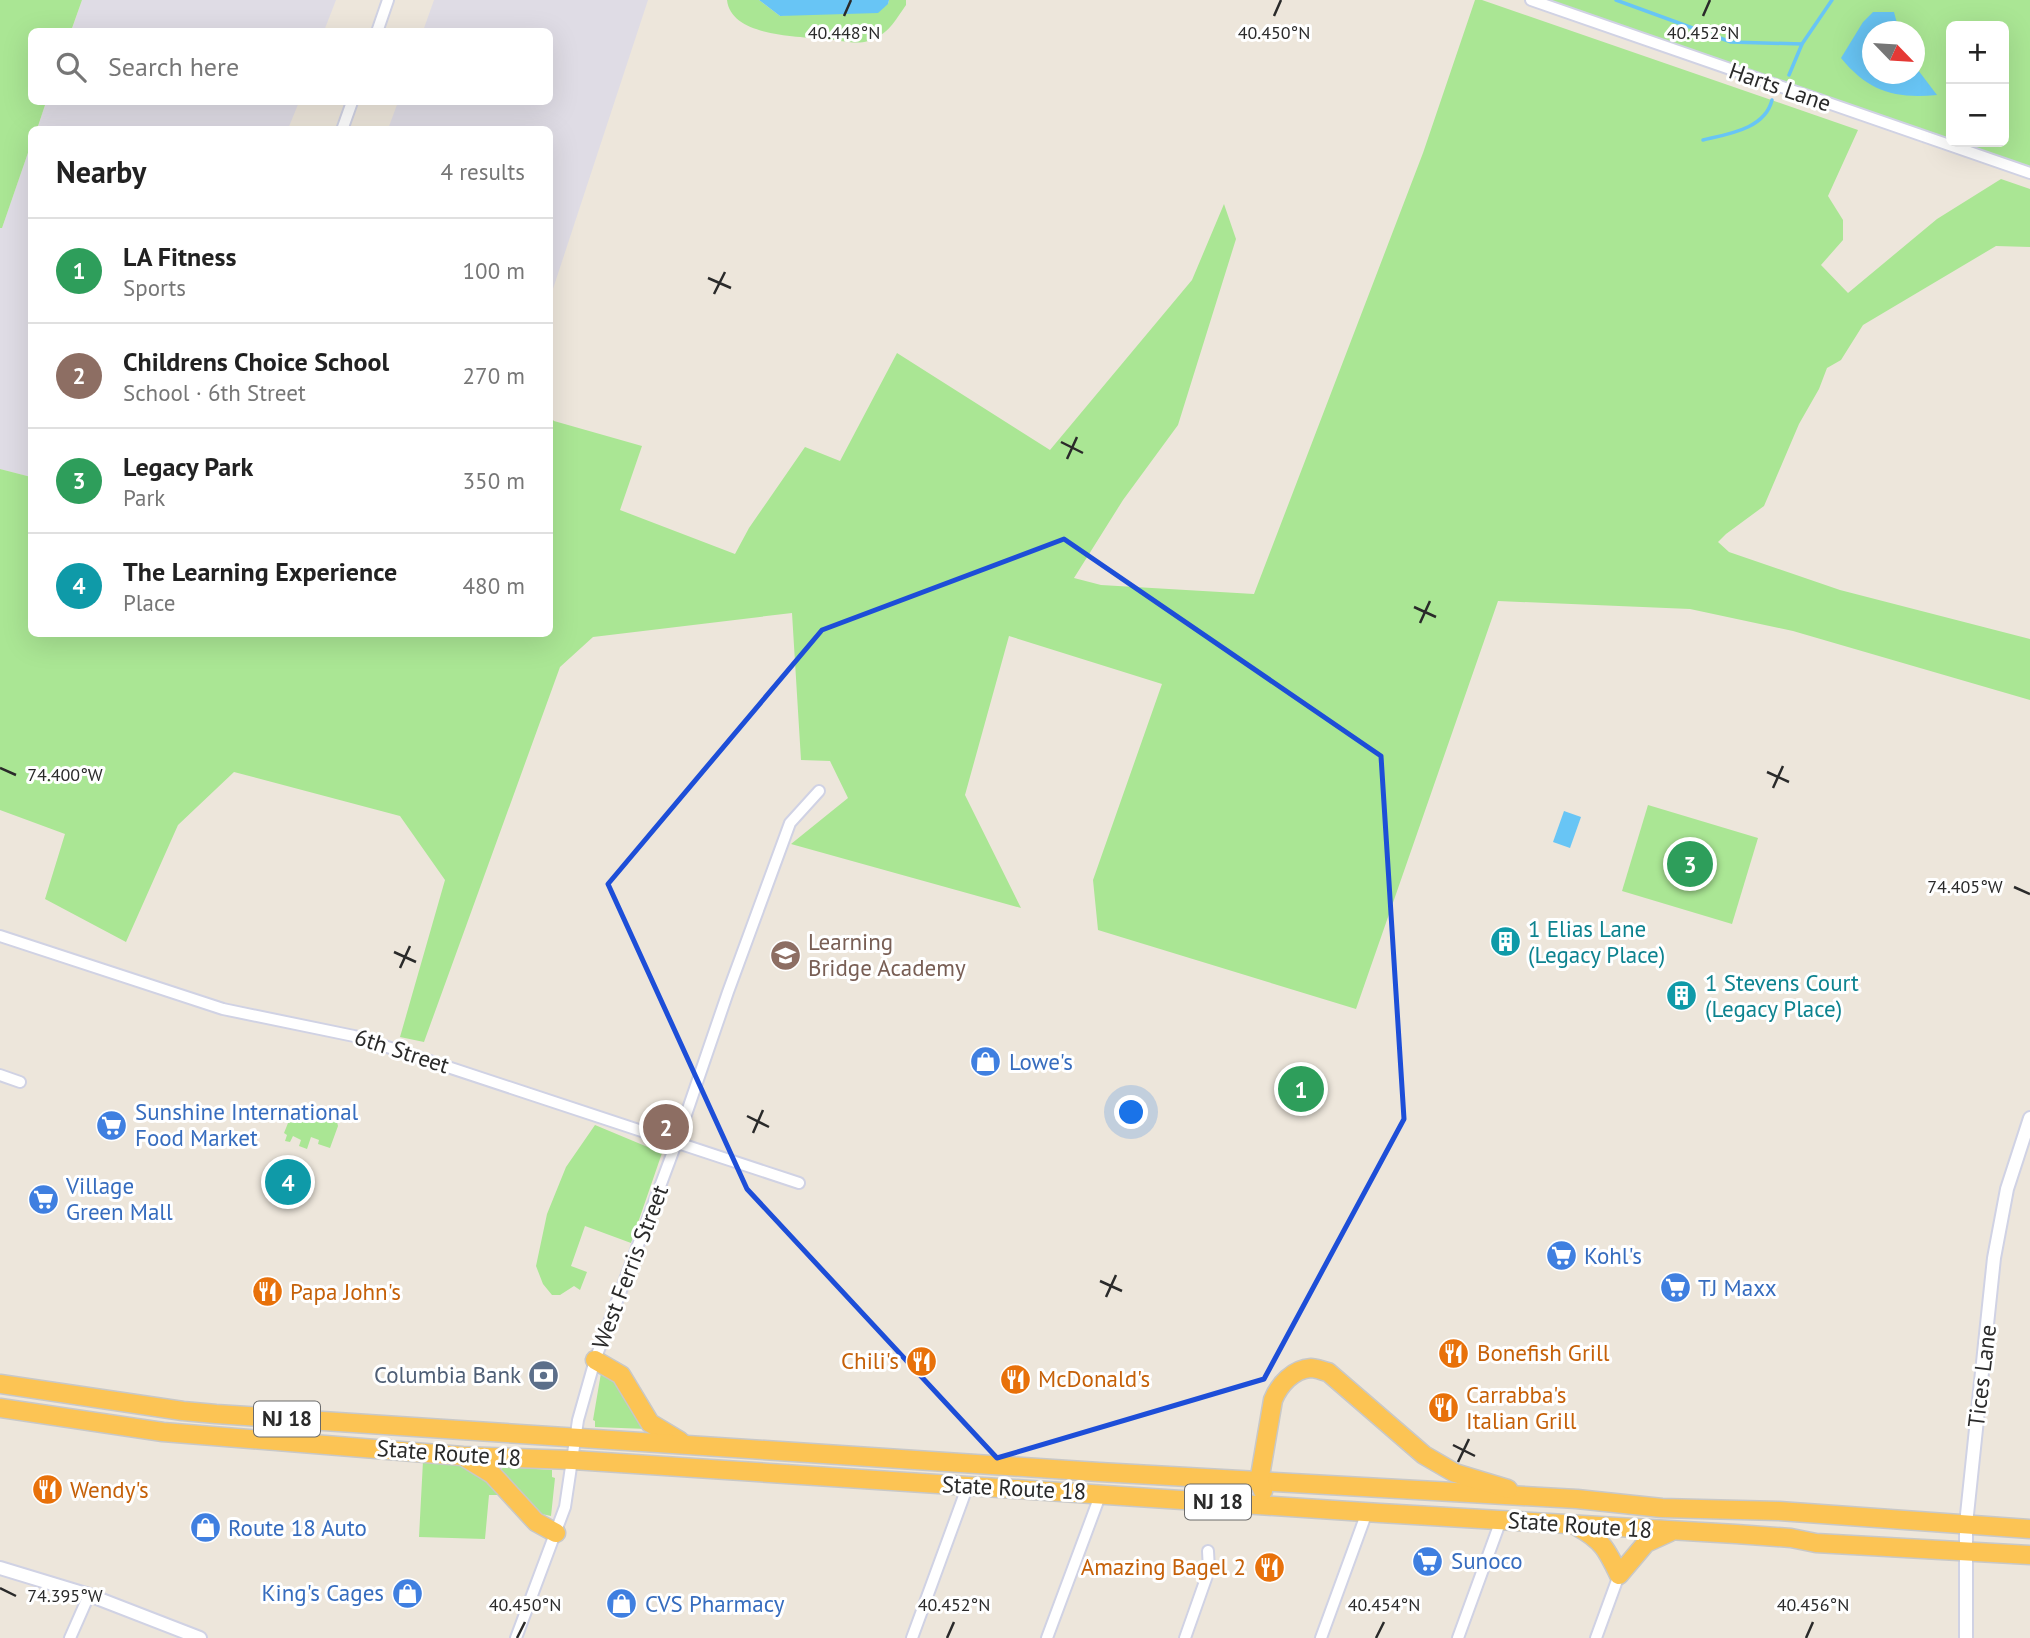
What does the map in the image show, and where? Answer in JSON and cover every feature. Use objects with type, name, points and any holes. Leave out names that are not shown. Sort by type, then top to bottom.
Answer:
[{"type":"highway","points":[[595,1360],[621,1376],[650,1423],[687,1444]]},
{"type":"highway","points":[[1269,1506],[1259,1482],[1272,1400],[1277,1388],[1293,1374],[1311,1368],[1328,1372],[1424,1455],[1455,1473],[1539,1497]]},
{"type":"highway","name":"State Route 18","points":[[0,1384],[183,1411],[575,1439],[1539,1497],[1662,1508],[1779,1511],[2030,1529]]},
{"type":"highway","name":"State Route 18","points":[[0,1408],[163,1432],[463,1456],[573,1460],[1101,1493],[2030,1556]]},
{"type":"highway","points":[[463,1456],[492,1474],[536,1522],[556,1533]]},
{"type":"highway","points":[[1575,1525],[1597,1538],[1619,1574],[1646,1543],[1673,1531]]},
{"type":"street","points":[[378,28],[388,0]]},
{"type":"street","name":"Harts Lane","points":[[1531,0],[2030,173]]},
{"type":"street","points":[[343,126],[351,105]]},
{"type":"street","name":"West Ferris Street","points":[[516,1638],[565,1507],[578,1420],[595,1360],[677,1141],[790,823],[819,791]]},
{"type":"street","name":"6th Street","points":[[0,936],[223,1009],[354,1036],[799,1183]]},
{"type":"street","points":[[0,1075],[20,1082]]},
{"type":"street","name":"Tices Lane","points":[[1966,1638],[1966,1524],[1996,1244],[2007,1189],[2030,1118]]},
{"type":"street","points":[[912,1638],[968,1485]]},
{"type":"street","points":[[1047,1638],[1101,1493]]},
{"type":"street","points":[[1321,1638],[1367,1512]]},
{"type":"street","points":[[1458,1638],[1501,1520]]},
{"type":"street","points":[[1185,1638],[1209,1570],[1208,1551]]},
{"type":"street","points":[[0,1569],[89,1595],[200,1638]]},
{"type":"street","points":[[1596,1638],[1619,1574]]},
{"type":"street","points":[[70,1638],[89,1595]]},
{"type":"highlighted area","points":[[1064,539],[1381,756],[1404,1119],[1264,1379],[997,1458],[747,1189],[608,884],[822,630]]},
{"type":"shaded area","points":[[82,0],[336,0],[325,28],[72,28]]},
{"type":"shaded area","points":[[434,0],[648,0],[553,289],[553,126],[389,126],[397,105],[553,105],[553,28],[424,28]]},
{"type":"shaded area","points":[[45,105],[298,105],[289,126],[38,126]]},
{"type":"shaded area","points":[[28,153],[28,476],[0,469],[2,228]]},
{"type":"green space","points":[[0,0],[82,0],[72,28],[28,28],[28,105],[45,105],[38,126],[28,126],[28,153],[0,228]]},
{"type":"green space","points":[[727,0],[759,0],[780,16],[888,4],[889,0],[906,0],[906,5],[881,35],[868,41],[853,42],[783,35],[753,28],[731,12]]},
{"type":"green space","points":[[1475,0],[1482,0],[1858,130],[1828,196],[1843,220],[1843,240],[1821,265],[1848,293],[1937,219],[2001,179],[2030,189],[2030,247],[1996,246],[1863,325],[1841,360],[1827,368],[1819,389],[1799,424],[1764,506],[1718,542],[1729,552],[1840,590],[2030,639],[2030,700],[1793,631],[1690,609],[1498,601],[1356,1009],[1098,930],[1093,880],[1162,684],[1009,636],[965,795],[1021,908],[791,844],[848,798],[830,761],[801,760],[792,613],[593,637],[560,667],[424,1042],[400,1037],[445,880],[400,816],[234,772],[178,825],[126,942],[45,899],[65,834],[0,810],[0,469],[28,476],[28,637],[553,637],[553,420],[642,446],[620,510],[735,554],[749,528],[805,447],[840,461],[897,353],[1050,450],[1192,280],[1224,204],[1236,239],[1178,425],[1123,500],[1074,578],[1101,585],[1254,594],[1423,153]]},
{"type":"green space","points":[[1531,0],[2030,0],[2030,173],[1955,147],[2009,147],[2009,21],[1946,21],[1946,144]]},
{"type":"green space","points":[[1648,805],[1758,838],[1732,924],[1622,891]]},
{"type":"green space","points":[[306,1111],[337,1122],[330,1148],[318,1144],[319,1140],[311,1137],[307,1149],[299,1146],[301,1140],[293,1136],[290,1142],[285,1141],[287,1135],[284,1133],[288,1123],[300,1119]]},
{"type":"green space","points":[[595,1125],[662,1153],[631,1243],[585,1226],[571,1266],[587,1272],[580,1290],[574,1286],[560,1295],[552,1295],[543,1284],[536,1266],[547,1214],[566,1167]]},
{"type":"green space","points":[[601,1373],[610,1374],[647,1429],[595,1427],[593,1420]]},
{"type":"green space","points":[[423,1461],[473,1468],[492,1481],[500,1495],[489,1495],[485,1539],[419,1537]]},
{"type":"green space","points":[[506,1467],[552,1470],[552,1477],[555,1478],[551,1516],[537,1513],[500,1469]]},
{"type":"water","points":[[759,0],[889,0],[878,13],[780,16]]},
{"type":"water","points":[[1873,12],[1894,12],[1896,21],[1864,21]]},
{"type":"water","points":[[1862,24],[1862,79],[1841,58]]},
{"type":"water","points":[[1925,79],[1937,95],[1895,94],[1872,85],[1925,84]]},
{"type":"water","points":[[1564,811],[1581,817],[1570,848],[1553,842]]},
{"type":"waterway","points":[[1616,0],[1731,42],[1802,44]]},
{"type":"waterway","points":[[1789,75],[1802,44],[1832,0]]},
{"type":"waterway","points":[[1703,140],[1754,124],[1762,118],[1772,100]]},
{"type":"place","name":"Legacy Park","points":[[1690,864]]},
{"type":"place","name":"1 Elias Lane (Legacy Place)","points":[[1505,942]]},
{"type":"place","name":"Learning Bridge Academy","points":[[785,955]]},
{"type":"place","name":"1 Stevens Court (Legacy Place)","points":[[1682,996]]},
{"type":"place","name":"Lowe's","points":[[986,1062]]},
{"type":"place","name":"LA Fitness","points":[[1301,1089]]},
{"type":"place","name":"Sunshine International Food Market","points":[[112,1125]]},
{"type":"place","name":"Childrens Choice School","points":[[666,1127]]},
{"type":"place","name":"The Learning Experience","points":[[288,1182]]},
{"type":"place","name":"Village Green Mall","points":[[43,1199]]},
{"type":"place","name":"Kohl's","points":[[1561,1256]]},
{"type":"place","name":"TJ Maxx","points":[[1675,1288]]},
{"type":"place","name":"Papa John's","points":[[267,1292]]},
{"type":"place","name":"Bonefish Grill","points":[[1454,1353]]},
{"type":"place","name":"Chili's","points":[[922,1361]]},
{"type":"place","name":"Columbia Bank","points":[[544,1375]]},
{"type":"place","name":"McDonald's","points":[[1015,1379]]},
{"type":"place","name":"Carrabba's Italian Grill","points":[[1443,1408]]},
{"type":"place","name":"Wendy's","points":[[47,1490]]},
{"type":"place","name":"Route 18 Auto","points":[[205,1528]]},
{"type":"place","name":"Sunoco","points":[[1428,1561]]},
{"type":"place","name":"Amazing Bagel 2","points":[[1269,1567]]},
{"type":"place","name":"King's Cages","points":[[407,1593]]},
{"type":"place","name":"CVS Pharmacy","points":[[622,1604]]}]
